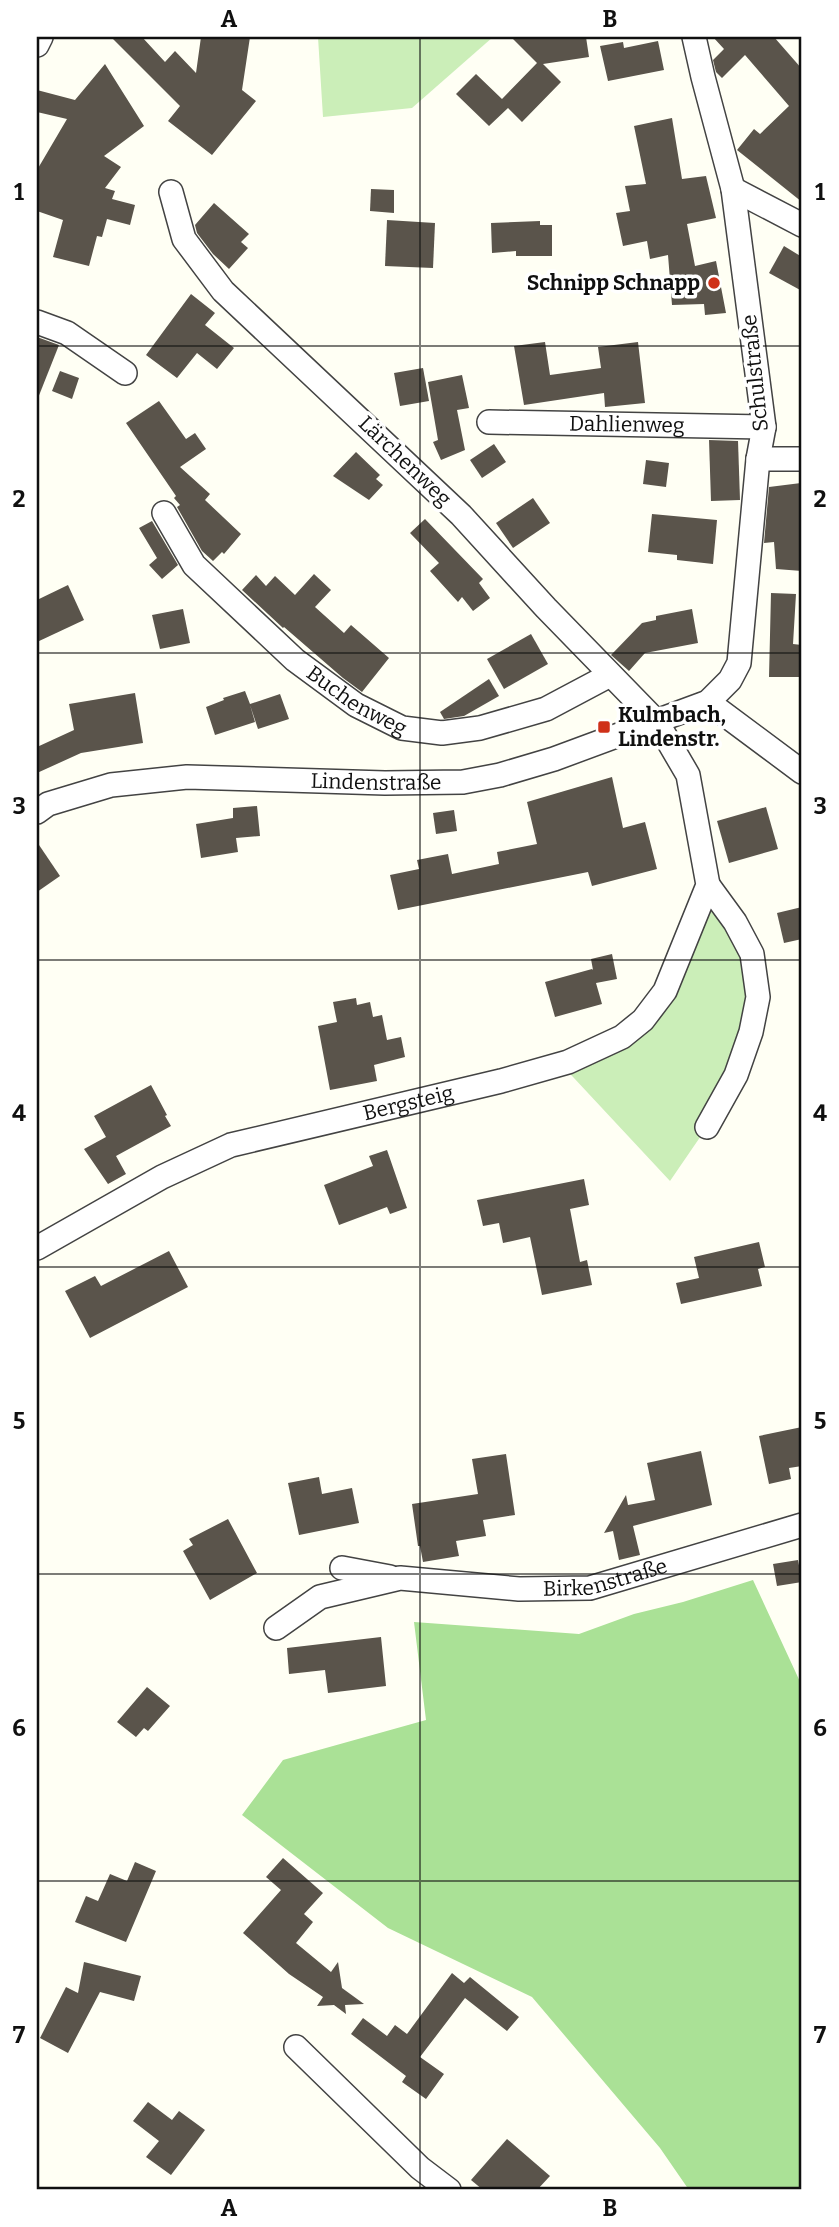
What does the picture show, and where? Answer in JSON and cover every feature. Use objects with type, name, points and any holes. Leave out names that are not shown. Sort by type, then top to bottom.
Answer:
[{"type":"street","points":[[37,45],[41,37]]},
{"type":"street","name":"Schulstraße","points":[[694,37],[733,189],[764,428],[758,459],[738,663],[730,680],[708,702]]},
{"type":"street","points":[[733,189],[802,225]]},
{"type":"street","name":"Lärchenweg","points":[[171,191],[184,239],[223,291],[461,515],[657,722]]},
{"type":"street","points":[[37,322],[67,333],[125,373]]},
{"type":"street","name":"Dahlienweg","points":[[489,422],[764,428]]},
{"type":"street","points":[[758,459],[802,459]]},
{"type":"street","name":"Buchenweg","points":[[164,513],[194,565],[295,660],[356,705],[402,728],[443,733],[480,728],[547,709],[610,675]]},
{"type":"street","points":[[708,702],[802,772]]},
{"type":"street","name":"Lindenstraße","points":[[37,812],[48,804],[111,785],[187,777],[385,783],[463,782],[500,775],[554,759],[708,702]]},
{"type":"street","points":[[657,722],[688,775],[708,886],[735,922],[752,954],[758,997],[751,1032],[736,1075],[707,1126]]},
{"type":"street","name":"Bergsteig","points":[[37,1248],[162,1177],[231,1145],[501,1081],[568,1062],[622,1037],[643,1020],[665,991],[708,886]]},
{"type":"street","name":"Birkenstraße","points":[[342,1568],[400,1578],[519,1589],[590,1588],[802,1525]]},
{"type":"street","name":"Birkenstraße","points":[[276,1628],[320,1597],[400,1578]]},
{"type":"street","points":[[296,2047],[420,2168],[449,2190]]},
{"type":"green space","points":[[318,37],[493,37],[412,108],[323,117]]},
{"type":"green space","points":[[708,885],[752,954],[751,1032],[707,1127],[670,1181],[560,1063],[643,1020]]},
{"type":"green space","points":[[753,1580],[802,1686],[802,2190],[689,2190],[660,2148],[532,1997],[388,1928],[242,1815],[283,1760],[426,1720],[414,1622],[579,1634],[634,1614]]},
{"type":"building","points":[[111,37],[142,37],[165,62],[175,51],[196,73],[201,37],[250,37],[242,90],[256,101],[212,155],[168,121],[180,106]]},
{"type":"building","points":[[511,37],[586,37],[589,57],[543,64],[561,82],[522,122],[508,108],[489,126],[456,94],[476,74],[502,99],[537,63]]},
{"type":"building","points":[[713,37],[774,37],[802,69],[802,202],[737,150],[754,129],[760,134],[789,106],[745,55],[722,78],[716,72],[713,60],[724,49]]},
{"type":"building","points":[[658,41],[664,70],[608,81],[600,46],[623,42],[624,48]]},
{"type":"building","points":[[105,64],[144,126],[104,156],[121,167],[105,188],[115,191],[112,199],[135,205],[130,225],[107,219],[102,237],[97,236],[89,266],[53,257],[63,220],[37,211],[37,170],[67,119],[37,112],[37,90],[75,100]]},
{"type":"building","points":[[672,118],[682,179],[706,176],[716,218],[687,224],[695,266],[716,261],[726,313],[705,315],[704,304],[672,305],[668,255],[650,259],[647,241],[623,246],[616,213],[630,211],[625,186],[646,184],[634,126]]},
{"type":"building","points":[[371,189],[394,190],[394,213],[370,211]]},
{"type":"building","points":[[214,203],[249,234],[241,242],[248,248],[229,269],[213,254],[197,233],[195,225]]},
{"type":"building","points":[[387,220],[435,223],[433,268],[385,266]]},
{"type":"building","points":[[540,221],[540,225],[552,225],[552,256],[516,256],[516,251],[492,253],[491,223]]},
{"type":"building","points":[[784,246],[802,257],[802,291],[769,273]]},
{"type":"building","points":[[191,294],[215,313],[205,325],[234,348],[217,369],[197,353],[177,378],[146,355]]},
{"type":"building","points":[[37,337],[59,345],[38,398],[37,397]]},
{"type":"building","points":[[545,342],[550,375],[601,368],[598,347],[638,342],[645,403],[605,407],[604,393],[524,405],[514,346]]},
{"type":"building","points":[[423,368],[429,401],[400,406],[394,373]]},
{"type":"building","points":[[60,371],[79,378],[72,399],[52,391]]},
{"type":"building","points":[[462,375],[469,408],[457,410],[465,450],[441,460],[433,442],[438,440],[428,382]]},
{"type":"building","points":[[159,401],[186,439],[195,433],[206,449],[180,467],[210,494],[205,500],[241,534],[224,554],[222,552],[213,561],[202,551],[177,507],[180,505],[174,498],[176,496],[126,423]]},
{"type":"building","points":[[709,440],[738,441],[740,500],[711,501]]},
{"type":"building","points":[[494,444],[506,462],[482,478],[470,460]]},
{"type":"building","points":[[356,452],[380,475],[376,479],[383,485],[369,500],[333,476]]},
{"type":"building","points":[[646,460],[669,463],[666,487],[643,484]]},
{"type":"building","points":[[801,483],[802,539],[799,539],[802,571],[776,569],[774,542],[764,543],[769,487]]},
{"type":"building","points":[[533,498],[550,523],[513,548],[496,523]]},
{"type":"building","points":[[652,514],[717,520],[713,564],[677,560],[677,555],[648,552]]},
{"type":"building","points":[[425,519],[483,579],[479,583],[490,598],[473,611],[462,597],[458,602],[430,571],[439,563],[410,533]]},
{"type":"building","points":[[152,521],[178,565],[162,579],[149,565],[157,558],[139,528]]},
{"type":"building","points":[[314,574],[331,590],[315,607],[344,633],[351,625],[389,658],[362,692],[283,628],[242,590],[256,575],[266,586],[275,576],[295,595]]},
{"type":"building","points":[[68,585],[84,620],[37,642],[37,600]]},
{"type":"building","points":[[771,593],[796,594],[793,644],[802,645],[802,677],[769,677]]},
{"type":"building","points":[[183,609],[190,643],[160,649],[152,615]]},
{"type":"building","points":[[692,609],[698,643],[645,653],[629,671],[611,655],[642,623],[656,620],[656,616]]},
{"type":"building","points":[[531,634],[548,664],[504,689],[487,659]]},
{"type":"building","points":[[489,679],[499,696],[464,716],[444,719],[440,712]]},
{"type":"building","points":[[245,691],[250,704],[280,694],[289,719],[258,729],[250,705],[255,722],[215,735],[206,707]]},
{"type":"building","points":[[135,693],[143,743],[81,753],[37,773],[37,747],[74,730],[69,704]]},
{"type":"building","points":[[612,777],[623,828],[645,822],[657,869],[592,886],[588,872],[398,910],[390,875],[419,869],[417,860],[448,854],[452,874],[499,864],[497,852],[537,844],[527,802]]},
{"type":"building","points":[[257,806],[260,836],[236,838],[238,852],[201,858],[196,824],[233,818],[233,808]]},
{"type":"building","points":[[766,807],[778,849],[729,863],[717,821]]},
{"type":"building","points":[[454,810],[457,831],[436,834],[433,813]]},
{"type":"building","points":[[37,842],[60,876],[37,892]]},
{"type":"building","points":[[802,907],[802,939],[784,943],[777,913]]},
{"type":"building","points":[[612,954],[617,979],[596,983],[602,1004],[555,1017],[545,982],[593,970],[591,959]]},
{"type":"building","points":[[356,998],[357,1005],[370,1002],[373,1017],[382,1015],[387,1040],[401,1037],[405,1057],[374,1065],[377,1081],[330,1090],[318,1026],[337,1022],[333,1002]]},
{"type":"building","points":[[151,1085],[171,1126],[116,1156],[126,1174],[108,1184],[84,1149],[106,1137],[94,1116]]},
{"type":"building","points":[[387,1150],[407,1208],[390,1214],[387,1207],[339,1225],[324,1185],[373,1166],[369,1156]]},
{"type":"building","points":[[584,1179],[589,1205],[570,1209],[580,1262],[587,1260],[592,1285],[542,1295],[530,1237],[503,1243],[499,1223],[483,1226],[477,1200]]},
{"type":"building","points":[[759,1242],[765,1267],[758,1269],[762,1286],[681,1304],[676,1283],[699,1278],[694,1257]]},
{"type":"building","points":[[169,1251],[188,1287],[90,1338],[65,1291],[95,1276],[101,1286]]},
{"type":"building","points":[[802,1427],[802,1466],[789,1468],[791,1479],[769,1484],[759,1436]]},
{"type":"building","points":[[701,1451],[712,1505],[633,1526],[640,1555],[619,1560],[613,1531],[604,1533],[626,1495],[628,1505],[655,1500],[647,1463]]},
{"type":"building","points":[[506,1454],[515,1515],[483,1520],[486,1536],[456,1541],[459,1556],[423,1562],[412,1504],[478,1494],[472,1459]]},
{"type":"building","points":[[319,1477],[322,1494],[352,1488],[359,1523],[299,1535],[288,1483]]},
{"type":"building","points":[[228,1519],[257,1573],[210,1600],[183,1551],[193,1545],[189,1539]]},
{"type":"building","points":[[798,1560],[802,1582],[777,1586],[773,1564]]},
{"type":"building","points":[[381,1637],[386,1686],[328,1693],[325,1670],[289,1674],[287,1648]]},
{"type":"building","points":[[147,1687],[170,1706],[148,1731],[144,1728],[136,1737],[117,1722]]},
{"type":"building","points":[[283,1858],[323,1893],[304,1914],[313,1922],[296,1943],[331,1972],[338,1962],[342,1988],[364,2004],[345,2005],[346,2014],[334,2005],[317,2006],[323,1997],[289,1974],[243,1933],[281,1890],[266,1877]]},
{"type":"building","points":[[135,1862],[156,1871],[126,1942],[75,1922],[86,1896],[98,1901],[110,1874],[127,1881]]},
{"type":"building","points":[[84,1962],[141,1976],[134,2001],[100,1992],[68,2053],[40,2038],[66,1987],[78,1993]]},
{"type":"building","points":[[452,1973],[464,1983],[470,1977],[519,2017],[507,2031],[465,1998],[420,2057],[444,2074],[426,2099],[402,2082],[406,2076],[351,2034],[363,2018],[387,2036],[395,2025],[407,2034]]},
{"type":"building","points":[[148,2102],[172,2120],[179,2111],[205,2130],[171,2175],[146,2157],[159,2141],[133,2121]]},
{"type":"building","points":[[507,2139],[550,2176],[537,2190],[483,2190],[471,2180]]},
{"type":"place","name":"Schnipp Schnapp","points":[[714,283]]},
{"type":"place","name":"Kulmbach, Lindenstr.","points":[[604,727]]}]
